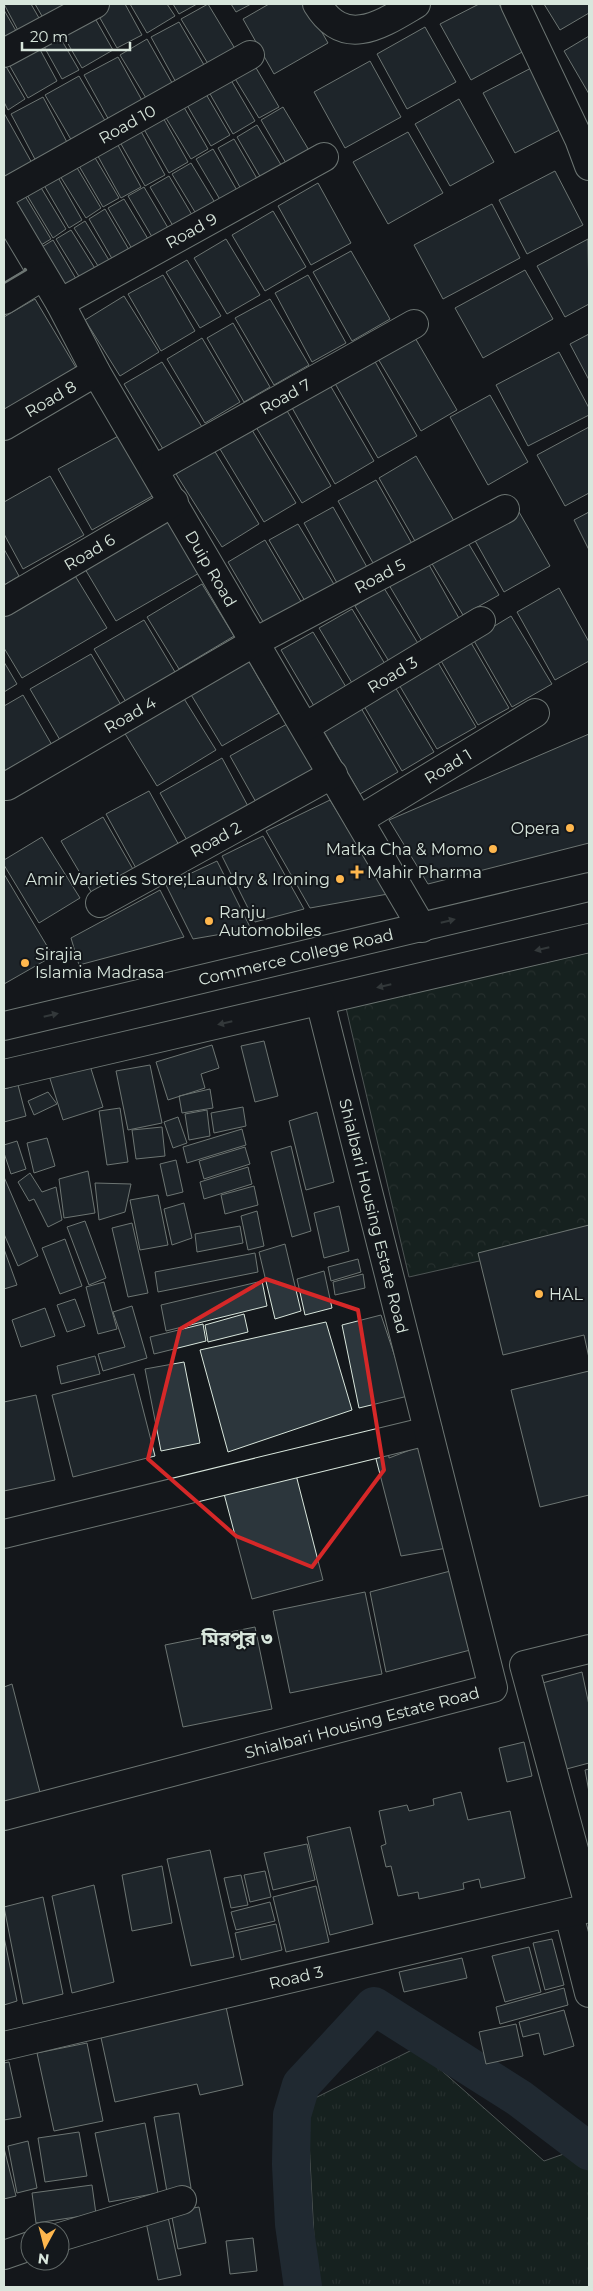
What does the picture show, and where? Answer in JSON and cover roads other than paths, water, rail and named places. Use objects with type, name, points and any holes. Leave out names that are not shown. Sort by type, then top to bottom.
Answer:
[{"type":"street","points":[[4,53],[95,4]]},
{"type":"street","points":[[321,9],[349,29],[365,30],[382,24],[416,4]]},
{"type":"street","points":[[515,4],[584,136],[589,166]]},
{"type":"street","name":"Road 10","points":[[4,193],[250,55]]},
{"type":"street","name":"Road 9","points":[[60,304],[324,157]]},
{"type":"street","name":"Duip Road","points":[[4,208],[60,304],[96,372],[155,469],[422,928]]},
{"type":"street","points":[[4,300],[43,276]]},
{"type":"street","name":"Road 7","points":[[155,469],[414,324]]},
{"type":"street","name":"Road 8","points":[[4,426],[96,372]]},
{"type":"street","name":"Road 6","points":[[4,602],[174,502]]},
{"type":"street","name":"Road 5","points":[[255,642],[505,509]]},
{"type":"street","name":"Road 3","points":[[305,727],[481,621]]},
{"type":"street","name":"Road 4","points":[[7,786],[255,642]]},
{"type":"street","name":"Road 1","points":[[359,820],[535,713]]},
{"type":"street","name":"Road 2","points":[[100,903],[333,774]]},
{"type":"street","name":"Commerce College Road","points":[[4,1026],[589,887]]},
{"type":"street","points":[[4,1074],[589,938]]},
{"type":"street","name":"Shialbari Housing Estate Road","points":[[4,1816],[493,1688],[320,1001]]},
{"type":"street","points":[[4,1534],[428,1431]]},
{"type":"street","points":[[589,1649],[524,1665],[583,1909],[589,1993]]},
{"type":"street","name":"Road 3","points":[[4,2046],[583,1909]]},
{"type":"street","points":[[70,2234],[182,2200]]},
{"type":"street","points":[[4,2254],[20,2249]]},
{"type":"waterway","points":[[303,2287],[294,2224],[291,2164],[292,2115],[301,2085],[374,2006],[519,2098],[589,2151]]},
{"type":"place","name":"Opera","points":[[570,828]]},
{"type":"place","name":"Matka Cha & Momo","points":[[493,849]]},
{"type":"place","name":"Mahir Pharma","points":[[357,872]]},
{"type":"place","name":"Amir Varieties Store;Laundry & Ironing","points":[[340,879]]},
{"type":"place","name":"Ranju Automobiles","points":[[209,921]]},
{"type":"place","name":"Sirajia Islamia Madrasa","points":[[25,963]]},
{"type":"place","name":"HAL","points":[[539,1294]]},
{"type":"district","name":"মিরপুর ৩","points":[[237,1638]]}]
